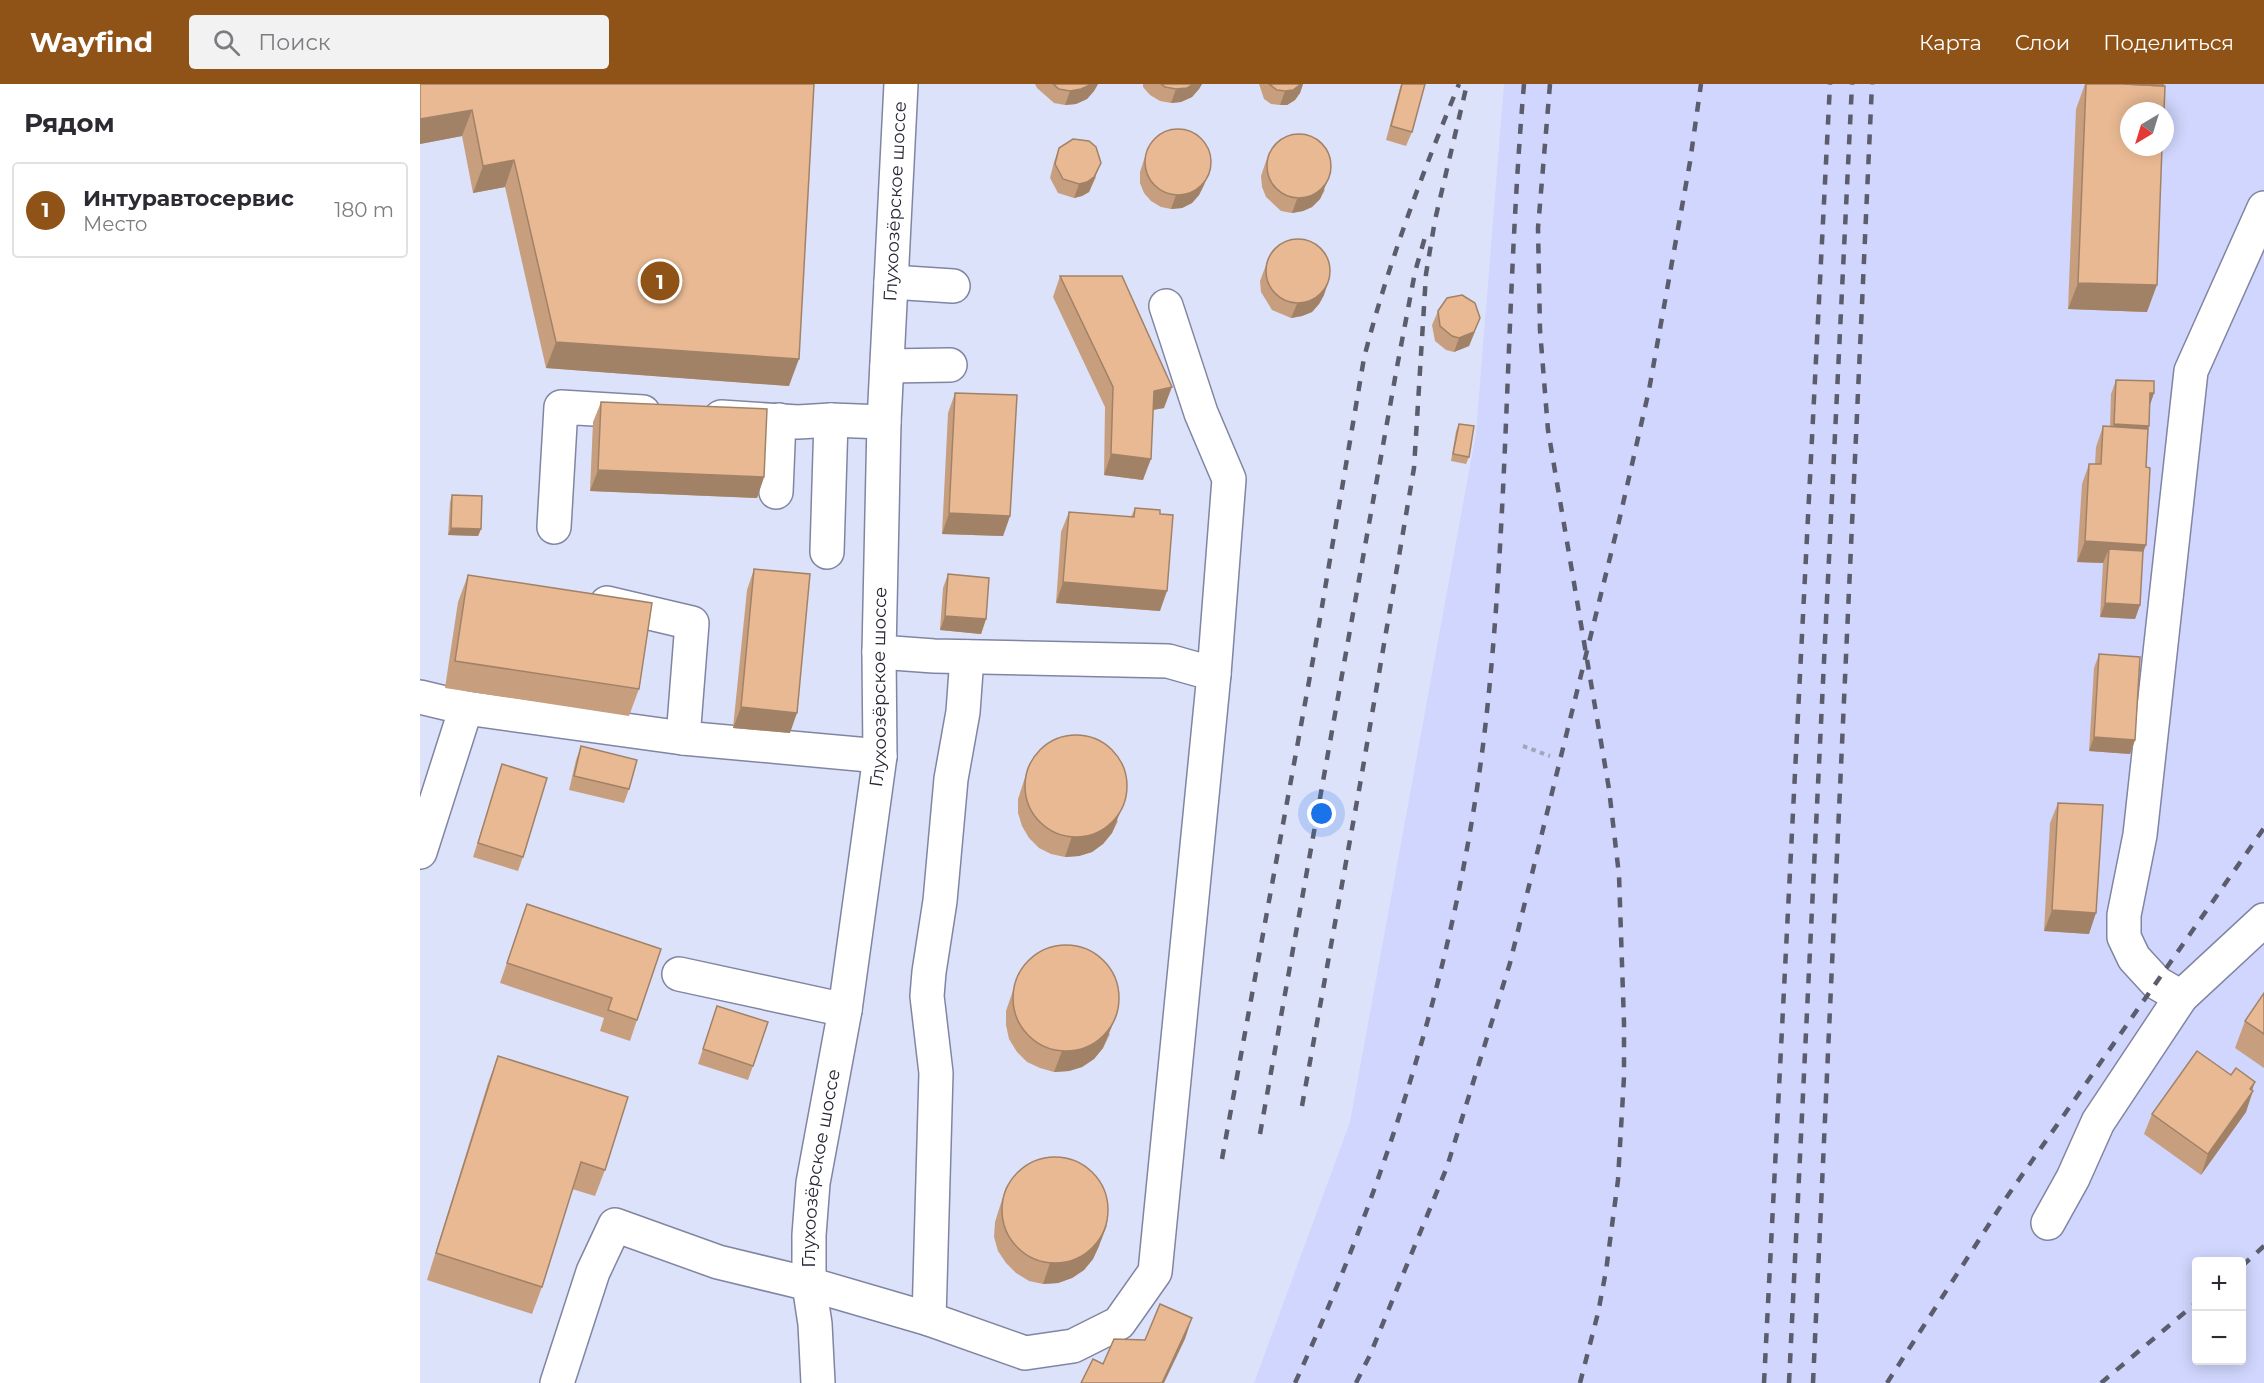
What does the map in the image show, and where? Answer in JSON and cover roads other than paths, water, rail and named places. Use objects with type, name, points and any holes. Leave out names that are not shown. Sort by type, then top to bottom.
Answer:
[{"type":"street","name":"Глухоозёрское шоссе","points":[[827,1380],[809,1284],[809,1234],[813,1183],[845,1010],[880,756],[879,652],[884,422],[901,84]]},
{"type":"street","points":[[2181,997],[2157,983],[2134,958],[2124,937],[2124,915],[2139,835],[2190,371],[2264,208]]},
{"type":"street","points":[[891,282],[953,286]]},
{"type":"street","points":[[557,1383],[593,1272],[615,1225],[718,1262],[809,1284],[929,1319],[1025,1353],[1073,1346],[1119,1323],[1155,1272],[1214,674],[1229,479],[1201,413],[1166,306]]},
{"type":"street","points":[[887,366],[950,365]]},
{"type":"street","points":[[554,527],[561,407],[779,420],[884,422]]},
{"type":"street","points":[[776,492],[779,420]]},
{"type":"street","points":[[827,552],[831,420]]},
{"type":"street","points":[[580,597],[692,622],[683,738]]},
{"type":"street","points":[[879,652],[967,657],[1168,661],[1214,674]]},
{"type":"street","points":[[929,1319],[936,1073],[927,988],[940,901],[951,779],[963,712],[967,657]]},
{"type":"street","points":[[420,697],[466,708],[683,738],[880,756]]},
{"type":"street","points":[[420,852],[466,708]]},
{"type":"street","points":[[2048,1223],[2073,1178],[2098,1122],[2181,997],[2264,920]]},
{"type":"street","points":[[679,974],[845,1010]]},
{"type":"railway","points":[[1222,1159],[1314,654],[1364,358],[1373,323],[1407,220],[1459,84]]},
{"type":"railway","points":[[1302,1106],[1414,468],[1426,274],[1435,220],[1467,84]]},
{"type":"railway","points":[[1295,1383],[1362,1221],[1392,1139],[1418,1055],[1441,970],[1476,798],[1487,711],[1500,555],[1518,162],[1524,84]]},
{"type":"railway","points":[[1550,84],[1538,228],[1540,330],[1548,430],[1609,789],[1619,875],[1624,1023],[1624,1077],[1618,1180],[1606,1271],[1580,1383]]},
{"type":"railway","points":[[1356,1383],[1370,1355],[1447,1167],[1510,963],[1649,390],[1690,162],[1701,84]]},
{"type":"railway","points":[[1764,1383],[1830,84]]},
{"type":"railway","points":[[1789,1383],[1852,84]]},
{"type":"railway","points":[[1813,1383],[1872,84]]},
{"type":"railway","points":[[1260,1134],[1397,367],[1415,272],[1425,237]]},
{"type":"railway","points":[[1887,1383],[2004,1201],[2264,828]]},
{"type":"railway","points":[[2246,1262],[2264,1246]]},
{"type":"railway","points":[[2101,1383],[2192,1306]]},
{"type":"place","name":"Интуравтосервис","points":[[660,281]]}]
